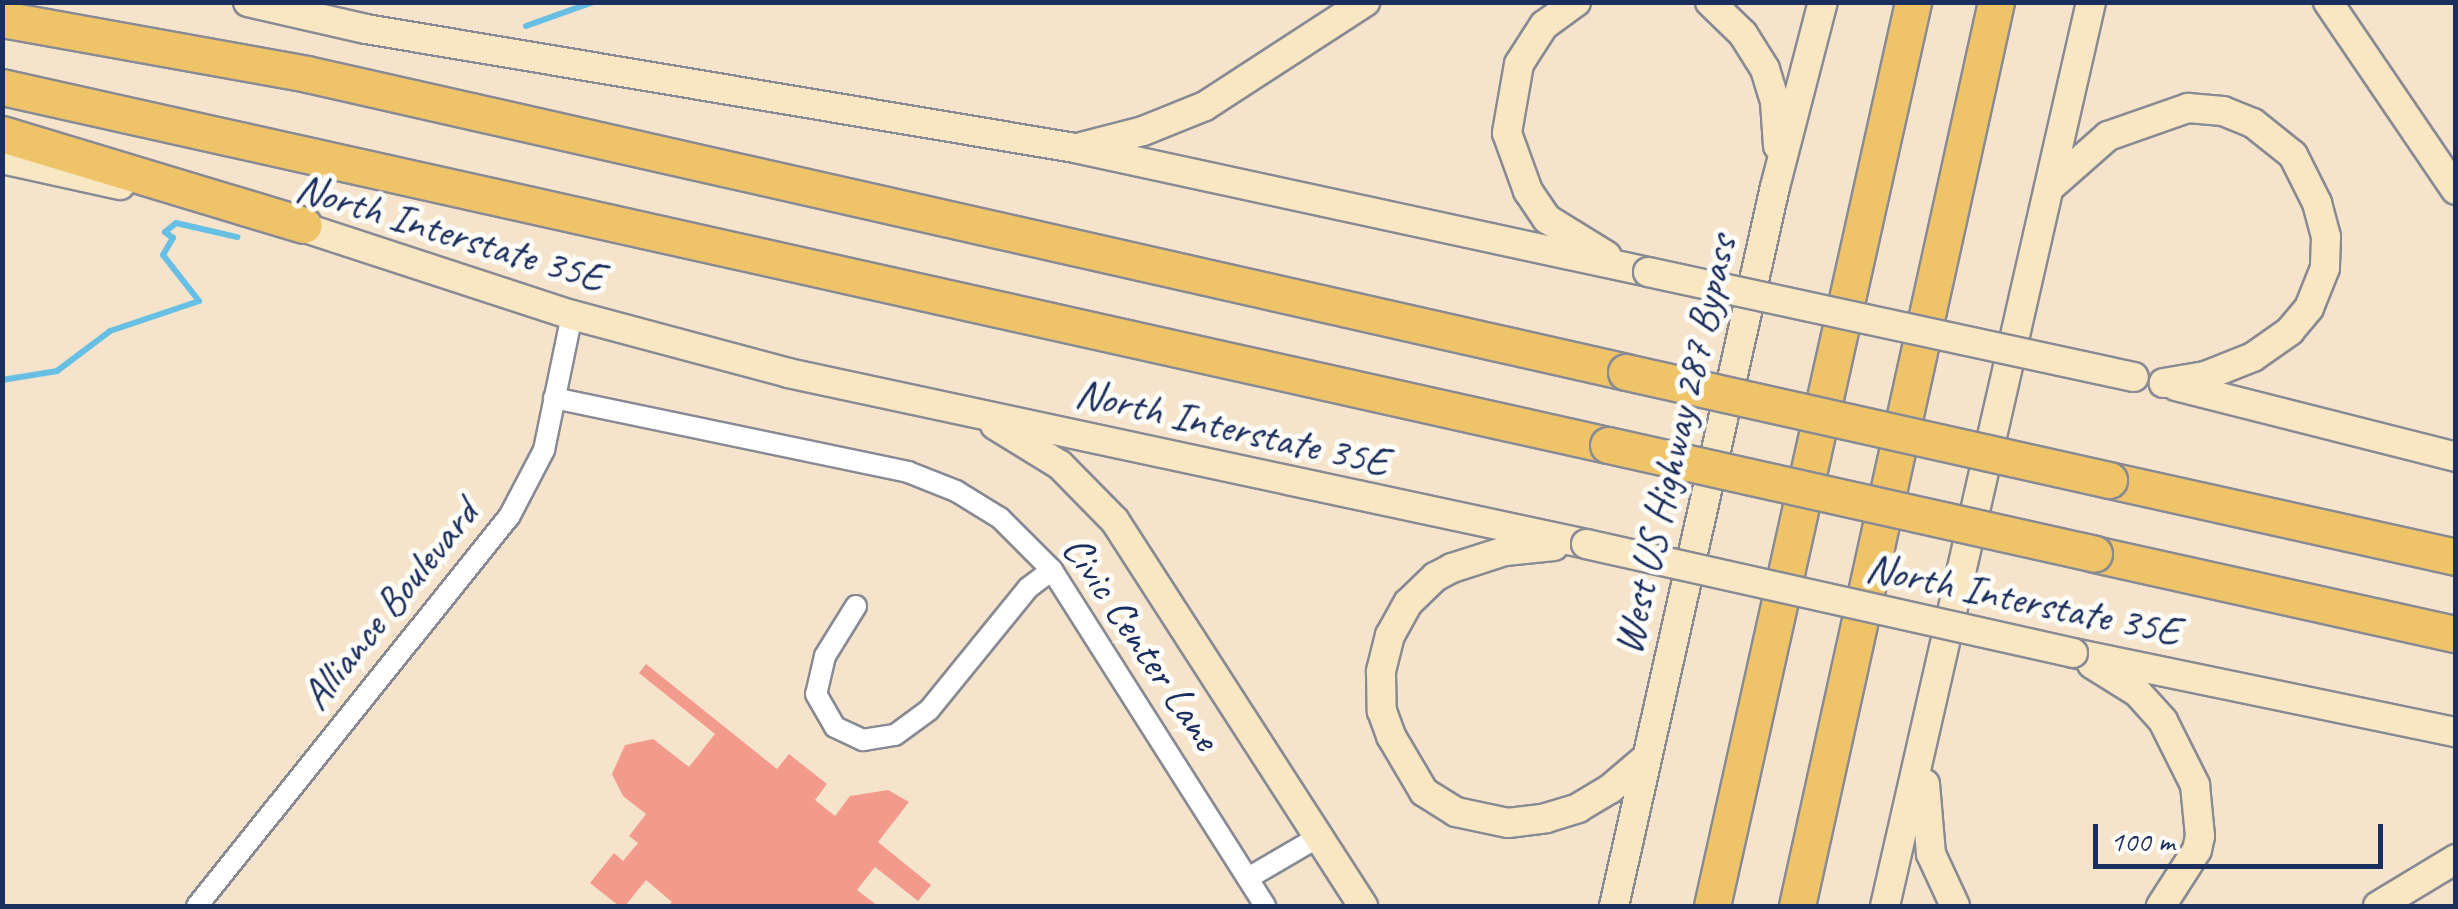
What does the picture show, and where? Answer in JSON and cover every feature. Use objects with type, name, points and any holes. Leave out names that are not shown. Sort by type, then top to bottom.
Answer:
[{"type":"highway","points":[[1712,906],[1913,2]]},
{"type":"highway","points":[[1797,906],[1996,2]]},
{"type":"highway","points":[[2,19],[307,74],[2456,558]]},
{"type":"highway","points":[[2,87],[2456,634]]},
{"type":"highway","points":[[2,134],[304,225]]},
{"type":"main road","points":[[248,2],[366,29],[1075,148],[2164,383],[2456,457]]},
{"type":"main road","points":[[1075,148],[1143,131],[1205,106],[1365,2]]},
{"type":"main road","points":[[1576,2],[1544,25],[1519,64],[1507,133],[1528,192],[1548,219],[1637,269]]},
{"type":"main road","points":[[1710,2],[1743,34],[1764,68],[1776,114],[1775,187]]},
{"type":"main road","name":"West US Highway 287 Bypass","points":[[1614,906],[1775,187],[1823,2]]},
{"type":"main road","points":[[1885,906],[2091,2]]},
{"type":"main road","points":[[2328,2],[2456,190]]},
{"type":"main road","points":[[2049,188],[2108,136],[2188,108],[2223,111],[2254,123],[2294,155],[2317,203],[2326,238],[2326,268],[2309,308],[2290,331],[2253,357],[2205,376],[2164,383]]},
{"type":"main road","name":"North Interstate 35E","points":[[2,160],[304,225],[572,315],[788,373],[2073,653],[2456,732]]},
{"type":"main road","points":[[968,410],[1060,464],[1115,522],[1363,906]]},
{"type":"main road","points":[[1586,544],[1505,550],[1434,577],[1408,604],[1390,634],[1382,672],[1382,712],[1402,760],[1424,792],[1456,812],[1488,820],[1525,822],[1562,814],[1610,788],[1645,759]]},
{"type":"main road","points":[[2073,653],[2137,692],[2180,750],[2195,785],[2200,836],[2196,850],[2161,906]]},
{"type":"main road","points":[[1925,743],[1926,827],[1935,865],[1955,906]]},
{"type":"main road","points":[[2378,906],[2456,858]]},
{"type":"street","name":"Alliance Boulevard","points":[[197,906],[509,517],[544,450],[572,315]]},
{"type":"street","name":"Civic Center Lane","points":[[554,398],[908,472],[956,491],[1000,518],[1052,570],[1265,906]]},
{"type":"street","points":[[856,606],[825,656],[816,694],[835,727],[863,740],[895,734],[930,710],[1028,588],[1052,570]]},
{"type":"street","points":[[1248,878],[1320,836]]},
{"type":"building","points":[[646,664],[777,769],[789,754],[827,784],[815,800],[835,816],[850,796],[888,790],[909,802],[878,842],[931,885],[918,901],[875,867],[857,890],[878,906],[668,906],[672,902],[646,880],[625,906],[619,906],[590,883],[614,853],[623,861],[638,843],[629,836],[646,814],[623,796],[612,774],[625,745],[653,739],[689,767],[715,734],[639,673]]},
{"type":"waterway","points":[[526,26],[593,2]]},
{"type":"waterway","points":[[2,380],[57,371],[110,331],[199,301],[163,255],[173,238],[165,232],[176,223],[237,237]]}]
